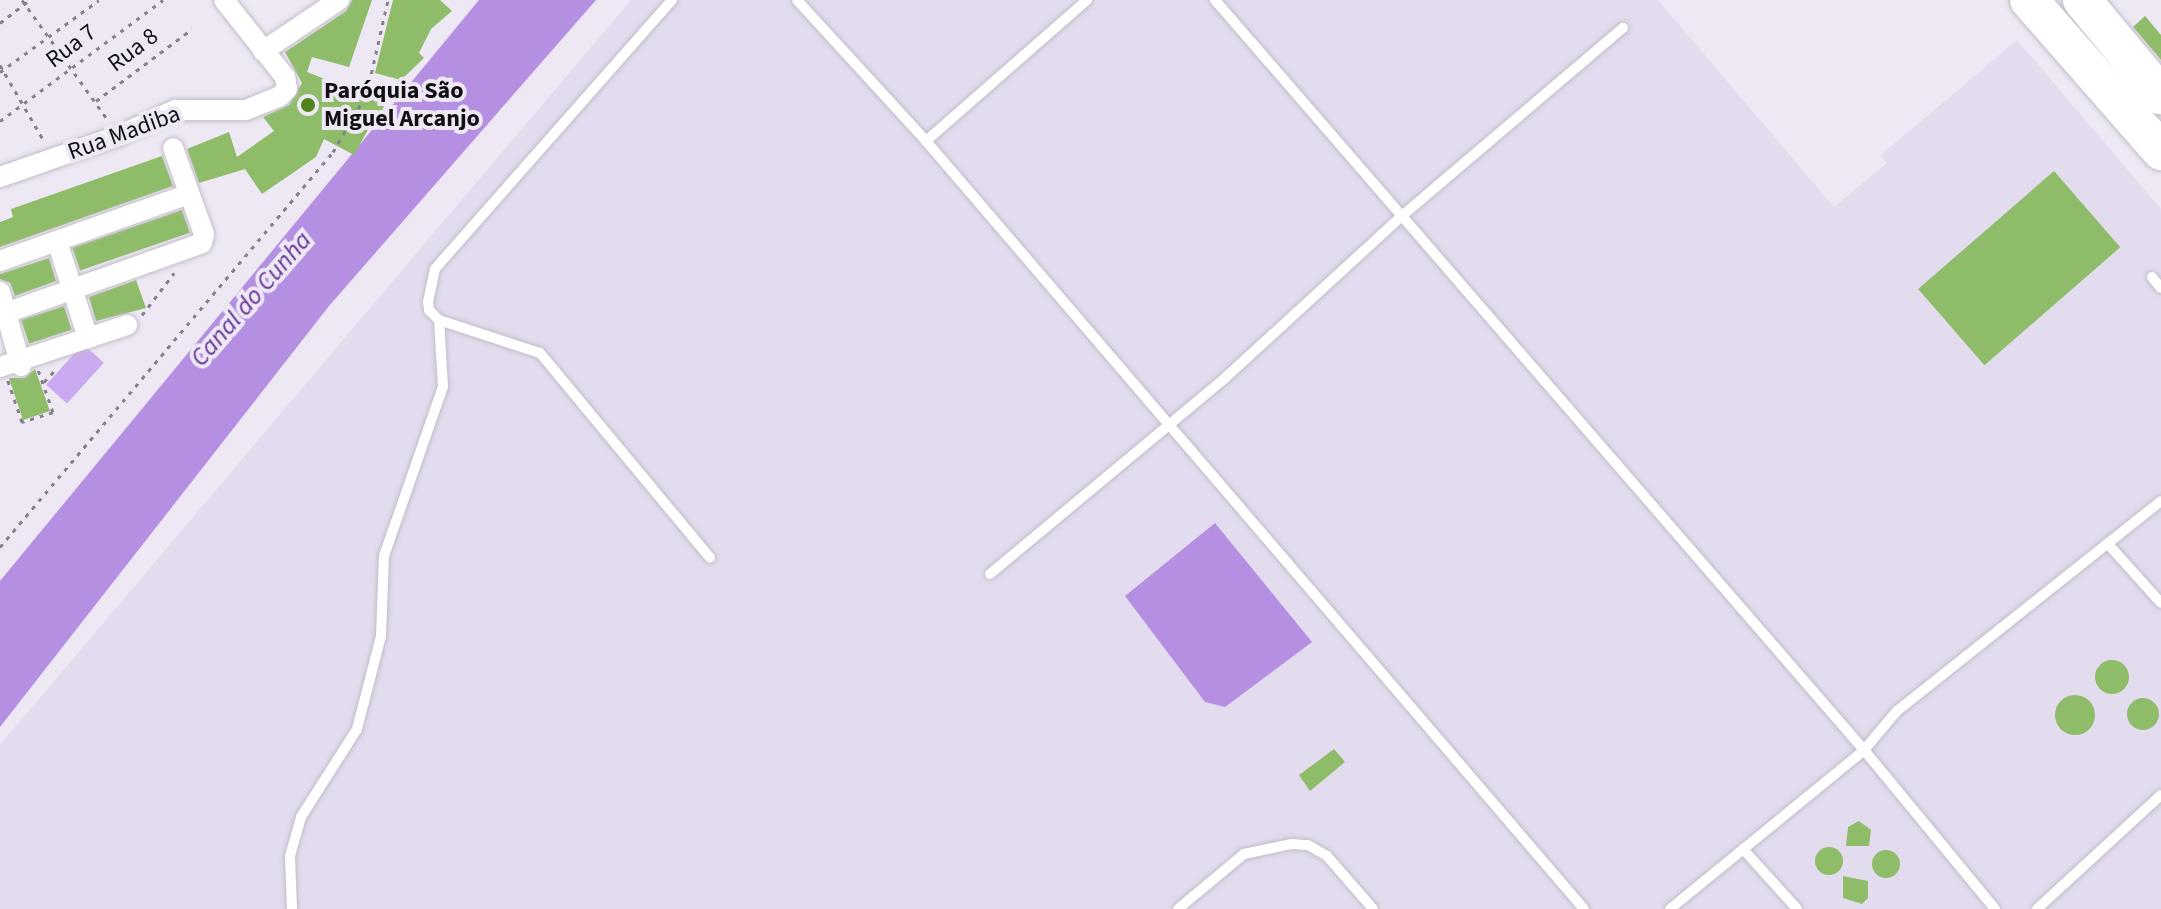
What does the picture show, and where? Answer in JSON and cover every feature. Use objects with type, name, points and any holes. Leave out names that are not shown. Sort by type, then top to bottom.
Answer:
[{"type":"highway","points":[[2029,0],[2161,151]]},
{"type":"highway","points":[[2084,5],[2161,95]]},
{"type":"street","points":[[224,0],[263,51],[339,0]]},
{"type":"street","name":"Rua Madiba","points":[[0,177],[118,136],[175,110],[263,105],[280,96],[287,83],[263,51]]},
{"type":"street","points":[[3,314],[193,248],[204,234],[173,148]]},
{"type":"street","points":[[0,261],[189,194]]},
{"type":"street","points":[[57,241],[88,338]]},
{"type":"street","points":[[0,292],[14,365],[127,325]]},
{"type":"lane","points":[[672,0],[435,269],[429,310],[439,320],[540,353],[710,558]]},
{"type":"lane","points":[[797,0],[926,141],[1584,909]]},
{"type":"lane","points":[[926,141],[1087,0]]},
{"type":"lane","points":[[1215,0],[1864,750],[1995,909]]},
{"type":"lane","points":[[990,574],[1169,425],[1403,215],[1623,28]]},
{"type":"lane","points":[[2152,277],[2161,288]]},
{"type":"lane","points":[[292,909],[290,856],[301,817],[357,729],[381,636],[384,556],[443,387],[439,320]]},
{"type":"lane","points":[[1670,909],[1864,750],[1897,711],[2161,501]]},
{"type":"lane","points":[[2108,544],[2161,603]]},
{"type":"lane","points":[[2037,909],[2161,795]]},
{"type":"lane","points":[[1178,909],[1244,854],[1292,844],[1308,845],[1327,856],[1373,909]]},
{"type":"lane","points":[[1743,849],[1797,909]]},
{"type":"path","points":[[53,159],[25,102],[1,68],[99,0]]},
{"type":"path","name":"Rua 7","points":[[0,121],[163,0]]},
{"type":"path","points":[[0,547],[333,152],[367,93],[388,0]]},
{"type":"path","points":[[0,23],[25,1],[118,136]]},
{"type":"path","name":"Rua 8","points":[[96,101],[192,29]]},
{"type":"path","points":[[127,325],[149,309],[193,248]]},
{"type":"path","points":[[35,361],[53,412],[22,422],[5,372],[14,365],[35,361]]},
{"type":"shaded area","points":[[631,0],[1658,0],[1834,207],[1887,163],[1881,155],[2017,40],[2161,209],[2161,909],[0,909],[0,745]]},
{"type":"shaded area","points":[[83,344],[104,363],[67,404],[46,385]]},
{"type":"water","name":"Canal do Cunha","points":[[479,0],[596,0],[329,306],[0,727],[0,581]]},
{"type":"water","points":[[1215,523],[1312,642],[1225,707],[1205,702],[1125,596]]},
{"type":"building","points":[[352,0],[372,0],[349,67],[312,57],[307,72],[385,103],[375,130],[369,128],[354,155],[324,139],[316,157],[262,194],[245,169],[199,183],[187,149],[229,132],[237,157],[274,131],[263,117],[289,105],[302,83],[285,52],[346,11]]},
{"type":"building","points":[[393,0],[440,0],[452,11],[431,29],[419,53],[424,58],[401,80],[375,73]]},
{"type":"building","points":[[2145,16],[2161,35],[2161,60],[2133,27]]},
{"type":"building","points":[[162,156],[173,186],[0,247],[0,222],[13,217],[11,209]]},
{"type":"building","points":[[2054,171],[2120,247],[1984,365],[1918,289]]},
{"type":"building","points":[[182,210],[190,233],[80,270],[72,248]]},
{"type":"building","points":[[49,258],[56,281],[15,296],[10,283],[0,279],[0,274]]},
{"type":"building","points":[[136,280],[146,308],[96,321],[89,297]]},
{"type":"building","points":[[64,306],[72,330],[29,344],[21,320]]},
{"type":"building","points":[[35,369],[50,411],[23,420],[9,378],[25,378]]},
{"type":"building","points":[[2112,660],[2124,665],[2129,677],[2124,689],[2112,694],[2100,689],[2095,677],[2100,665]]},
{"type":"building","points":[[2075,695],[2089,701],[2095,715],[2089,729],[2075,735],[2061,729],[2055,715],[2061,701]]},
{"type":"building","points":[[2143,698],[2155,702],[2159,714],[2155,726],[2143,730],[2131,726],[2127,714],[2131,702]]},
{"type":"building","points":[[1334,749],[1345,762],[1310,791],[1299,775]]},
{"type":"building","points":[[1859,821],[1871,830],[1869,846],[1846,846],[1848,827]]},
{"type":"building","points":[[1829,847],[1839,851],[1843,861],[1839,871],[1829,875],[1819,871],[1815,861],[1819,851]]},
{"type":"building","points":[[1886,850],[1896,854],[1900,864],[1896,874],[1886,878],[1876,874],[1872,864],[1876,854]]},
{"type":"building","points":[[1843,876],[1868,881],[1868,898],[1862,904],[1843,898]]},
{"type":"place","name":"Paróquia São Miguel Arcanjo","points":[[308,105]]}]
